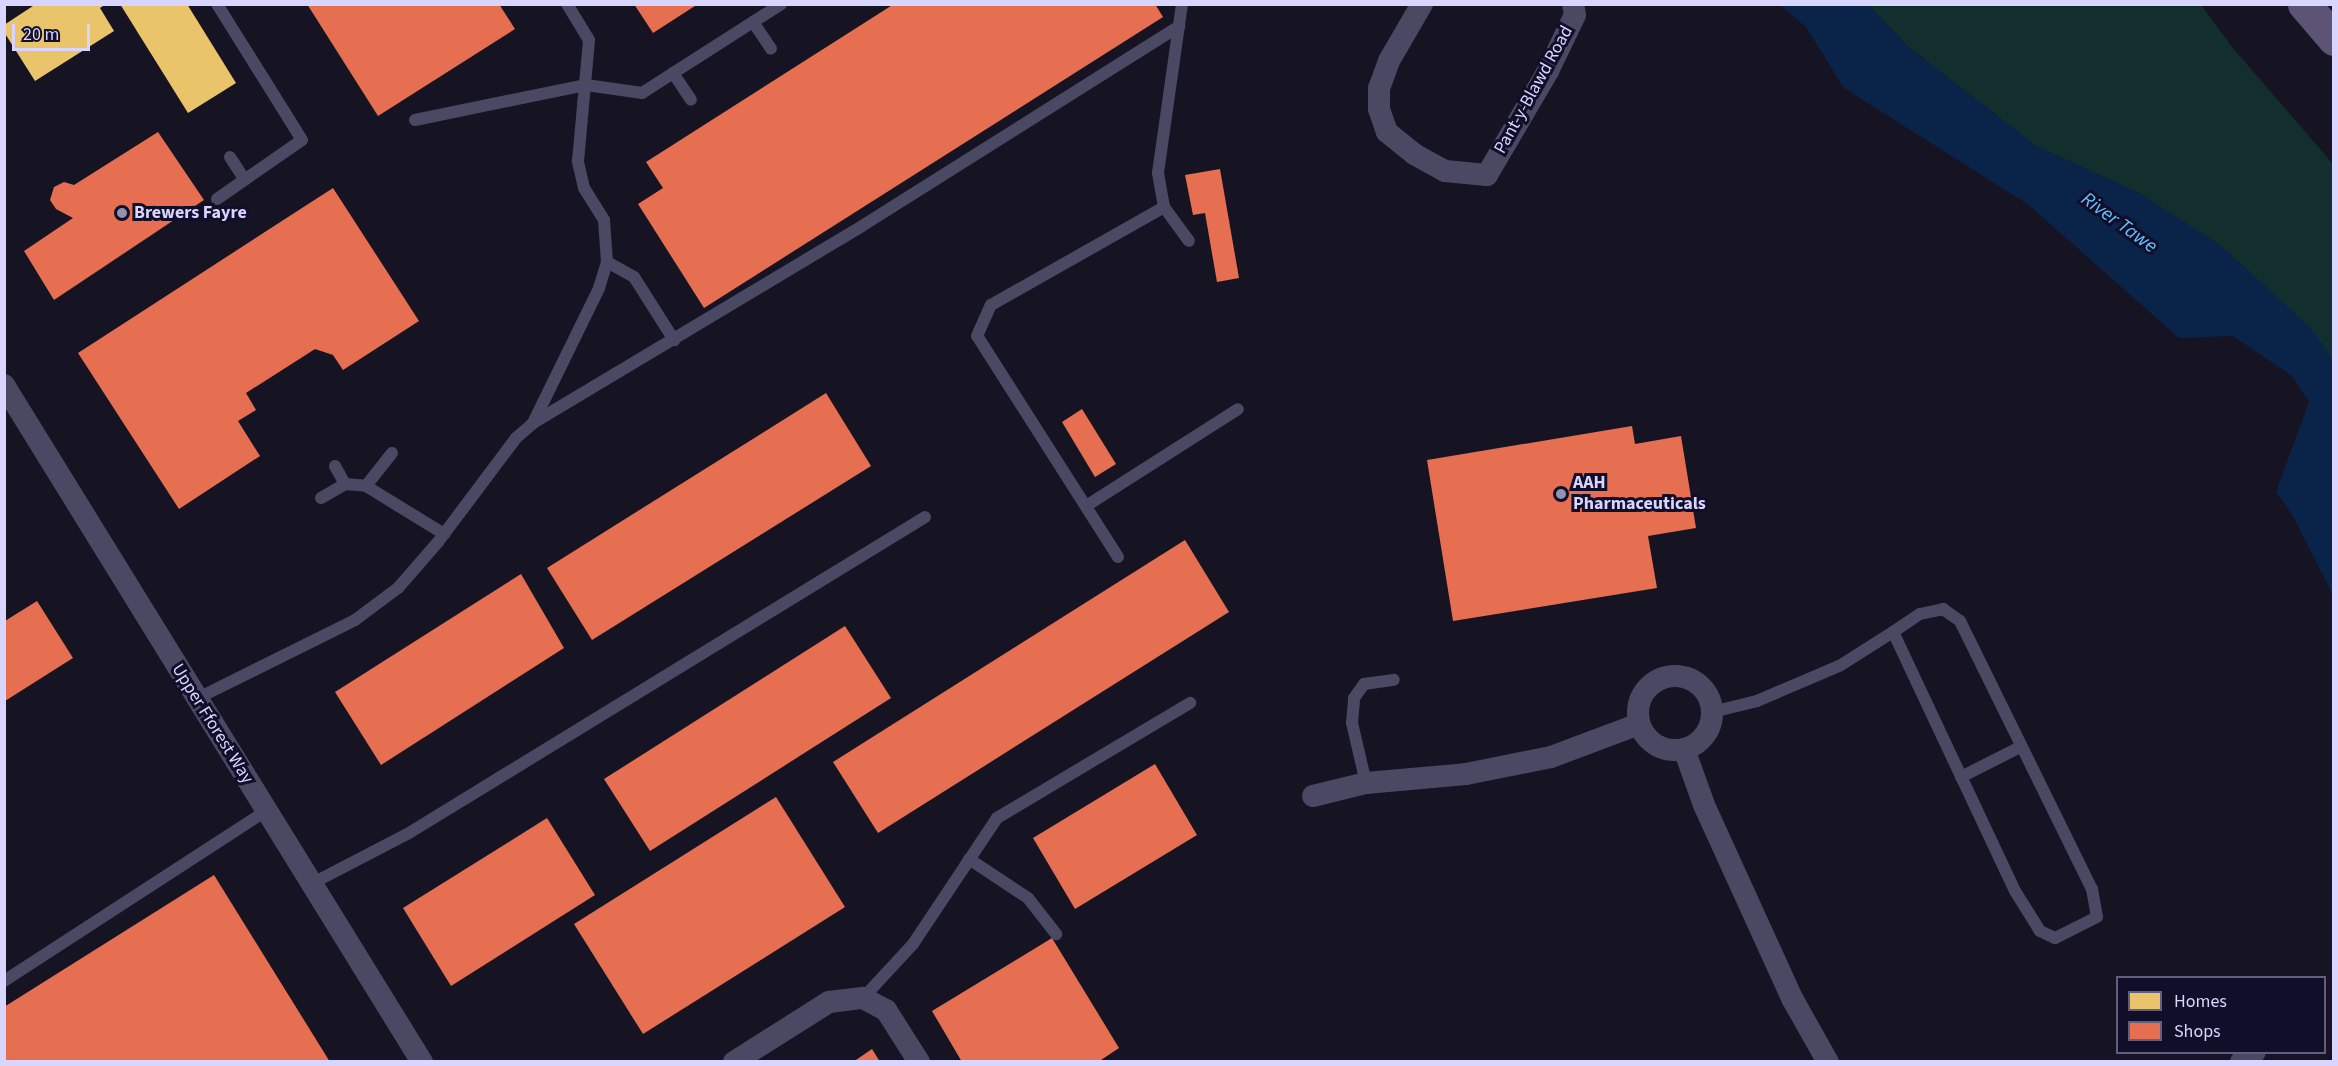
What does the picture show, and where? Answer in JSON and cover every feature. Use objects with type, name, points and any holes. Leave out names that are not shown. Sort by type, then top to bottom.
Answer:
[{"type":"main road","points":[[2304,4],[2334,39]]},
{"type":"street","name":"Pant-y-Blawd Road","points":[[1422,4],[1389,61],[1379,88],[1379,108],[1388,132],[1414,154],[1445,171],[1487,175],[1548,71],[1575,15],[1572,4]]},
{"type":"street","name":"Upper Fforest Way","points":[[5,387],[422,1062]]},
{"type":"street","points":[[1668,676],[1681,676],[1703,688],[1712,712],[1705,735],[1684,749],[1657,746],[1639,724],[1640,699],[1647,688],[1668,676]]},
{"type":"street","points":[[1313,796],[1365,783],[1466,774],[1551,757],[1639,724]]},
{"type":"street","points":[[1684,749],[1704,805],[1793,1000],[1828,1062]]},
{"type":"street","points":[[734,1062],[829,1002],[863,998],[886,1010],[919,1062]]},
{"type":"lane","points":[[217,4],[302,140],[217,199]]},
{"type":"lane","points":[[533,423],[599,288],[607,262],[604,220],[584,188],[578,161],[589,40],[567,4]]},
{"type":"lane","points":[[415,120],[586,85],[642,93],[781,4]]},
{"type":"lane","points":[[1182,4],[1158,173],[1164,207],[1189,241]]},
{"type":"lane","points":[[753,22],[771,49]]},
{"type":"lane","points":[[196,699],[355,620],[398,588],[444,534],[516,438],[533,423],[674,340],[1179,26]]},
{"type":"lane","points":[[673,73],[691,100]]},
{"type":"lane","points":[[230,157],[244,180]]},
{"type":"lane","points":[[1118,557],[977,336],[991,304],[1164,207]]},
{"type":"lane","points":[[607,262],[634,276],[674,340]]},
{"type":"lane","points":[[1086,506],[1238,409]]},
{"type":"lane","points":[[366,486],[392,453]]},
{"type":"lane","points":[[335,466],[345,484]]},
{"type":"lane","points":[[321,498],[345,484],[366,486],[444,534]]},
{"type":"lane","points":[[310,884],[409,833],[926,518]]},
{"type":"lane","points":[[1712,712],[1757,701],[1841,665],[1920,614],[1943,609],[1960,621],[2092,889],[2097,917],[2055,938],[2040,931],[2015,891],[1893,632]]},
{"type":"lane","points":[[1365,783],[1352,723],[1354,698],[1364,684],[1394,680]]},
{"type":"lane","points":[[863,998],[913,944],[997,818],[1190,703]]},
{"type":"lane","points":[[1962,777],[2022,746]]},
{"type":"lane","points":[[4,981],[266,812]]},
{"type":"lane","points":[[969,859],[1028,898],[1056,934]]},
{"type":"green space","points":[[1868,5],[2201,5],[2232,47],[2333,164],[2333,360],[2311,329],[2221,246],[2139,193],[2036,146],[1910,48]]},
{"type":"water","name":"River Tawe","points":[[1780,5],[1868,5],[1910,48],[2036,146],[2139,193],[2221,246],[2312,329],[2333,360],[2333,595],[2293,516],[2276,492],[2309,402],[2292,376],[2233,336],[2179,338],[2029,205],[1844,88],[1806,27]]},
{"type":"building: Homes","points":[[36,4],[106,4],[100,8],[114,31],[35,81],[4,32],[4,25]]},
{"type":"building: Homes","points":[[120,4],[187,4],[236,83],[188,113]]},
{"type":"building: Shops","points":[[307,4],[499,4],[515,29],[378,116]]},
{"type":"building: Shops","points":[[634,4],[698,4],[653,33]]},
{"type":"building: Shops","points":[[894,4],[1155,4],[1163,17],[704,308],[638,204],[663,188],[646,162]]},
{"type":"building: Shops","name":"Brewers Fayre","points":[[158,132],[204,200],[54,300],[24,251],[73,218],[56,209],[50,200],[54,187],[64,182],[74,185]]},
{"type":"building: Shops","points":[[1220,169],[1239,278],[1217,282],[1205,213],[1193,215],[1185,175]]},
{"type":"building: Shops","points":[[333,188],[419,321],[343,370],[333,355],[315,349],[246,393],[256,410],[238,421],[260,456],[179,509],[78,353]]},
{"type":"building: Shops","points":[[826,393],[871,466],[592,640],[547,568]]},
{"type":"building: Shops","points":[[1082,409],[1116,464],[1095,477],[1062,422]]},
{"type":"building: Shops","name":"AAH Pharmaceuticals","points":[[1632,426],[1635,444],[1681,436],[1696,528],[1648,536],[1657,588],[1453,621],[1427,460]]},
{"type":"building: Shops","points":[[1185,540],[1229,612],[878,833],[833,762]]},
{"type":"building: Shops","points":[[521,574],[564,648],[381,765],[335,692]]},
{"type":"building: Shops","points":[[37,601],[73,658],[5,701],[5,621]]},
{"type":"building: Shops","points":[[845,626],[891,698],[650,851],[604,779]]},
{"type":"building: Shops","points":[[1155,764],[1197,835],[1075,909],[1033,838]]},
{"type":"building: Shops","points":[[776,797],[845,907],[643,1034],[574,924]]},
{"type":"building: Shops","points":[[547,818],[595,895],[451,986],[403,908]]},
{"type":"building: Shops","points":[[214,875],[330,1062],[4,1062],[4,1007]]},
{"type":"building: Shops","points":[[1052,938],[1119,1048],[1098,1062],[962,1062],[932,1011]]},
{"type":"building: Shops","points":[[872,1049],[880,1062],[853,1062]]},
{"type":"place","name":"Brewers Fayre","points":[[122,213]]},
{"type":"place","name":"AAH Pharmaceuticals","points":[[1561,494]]}]
